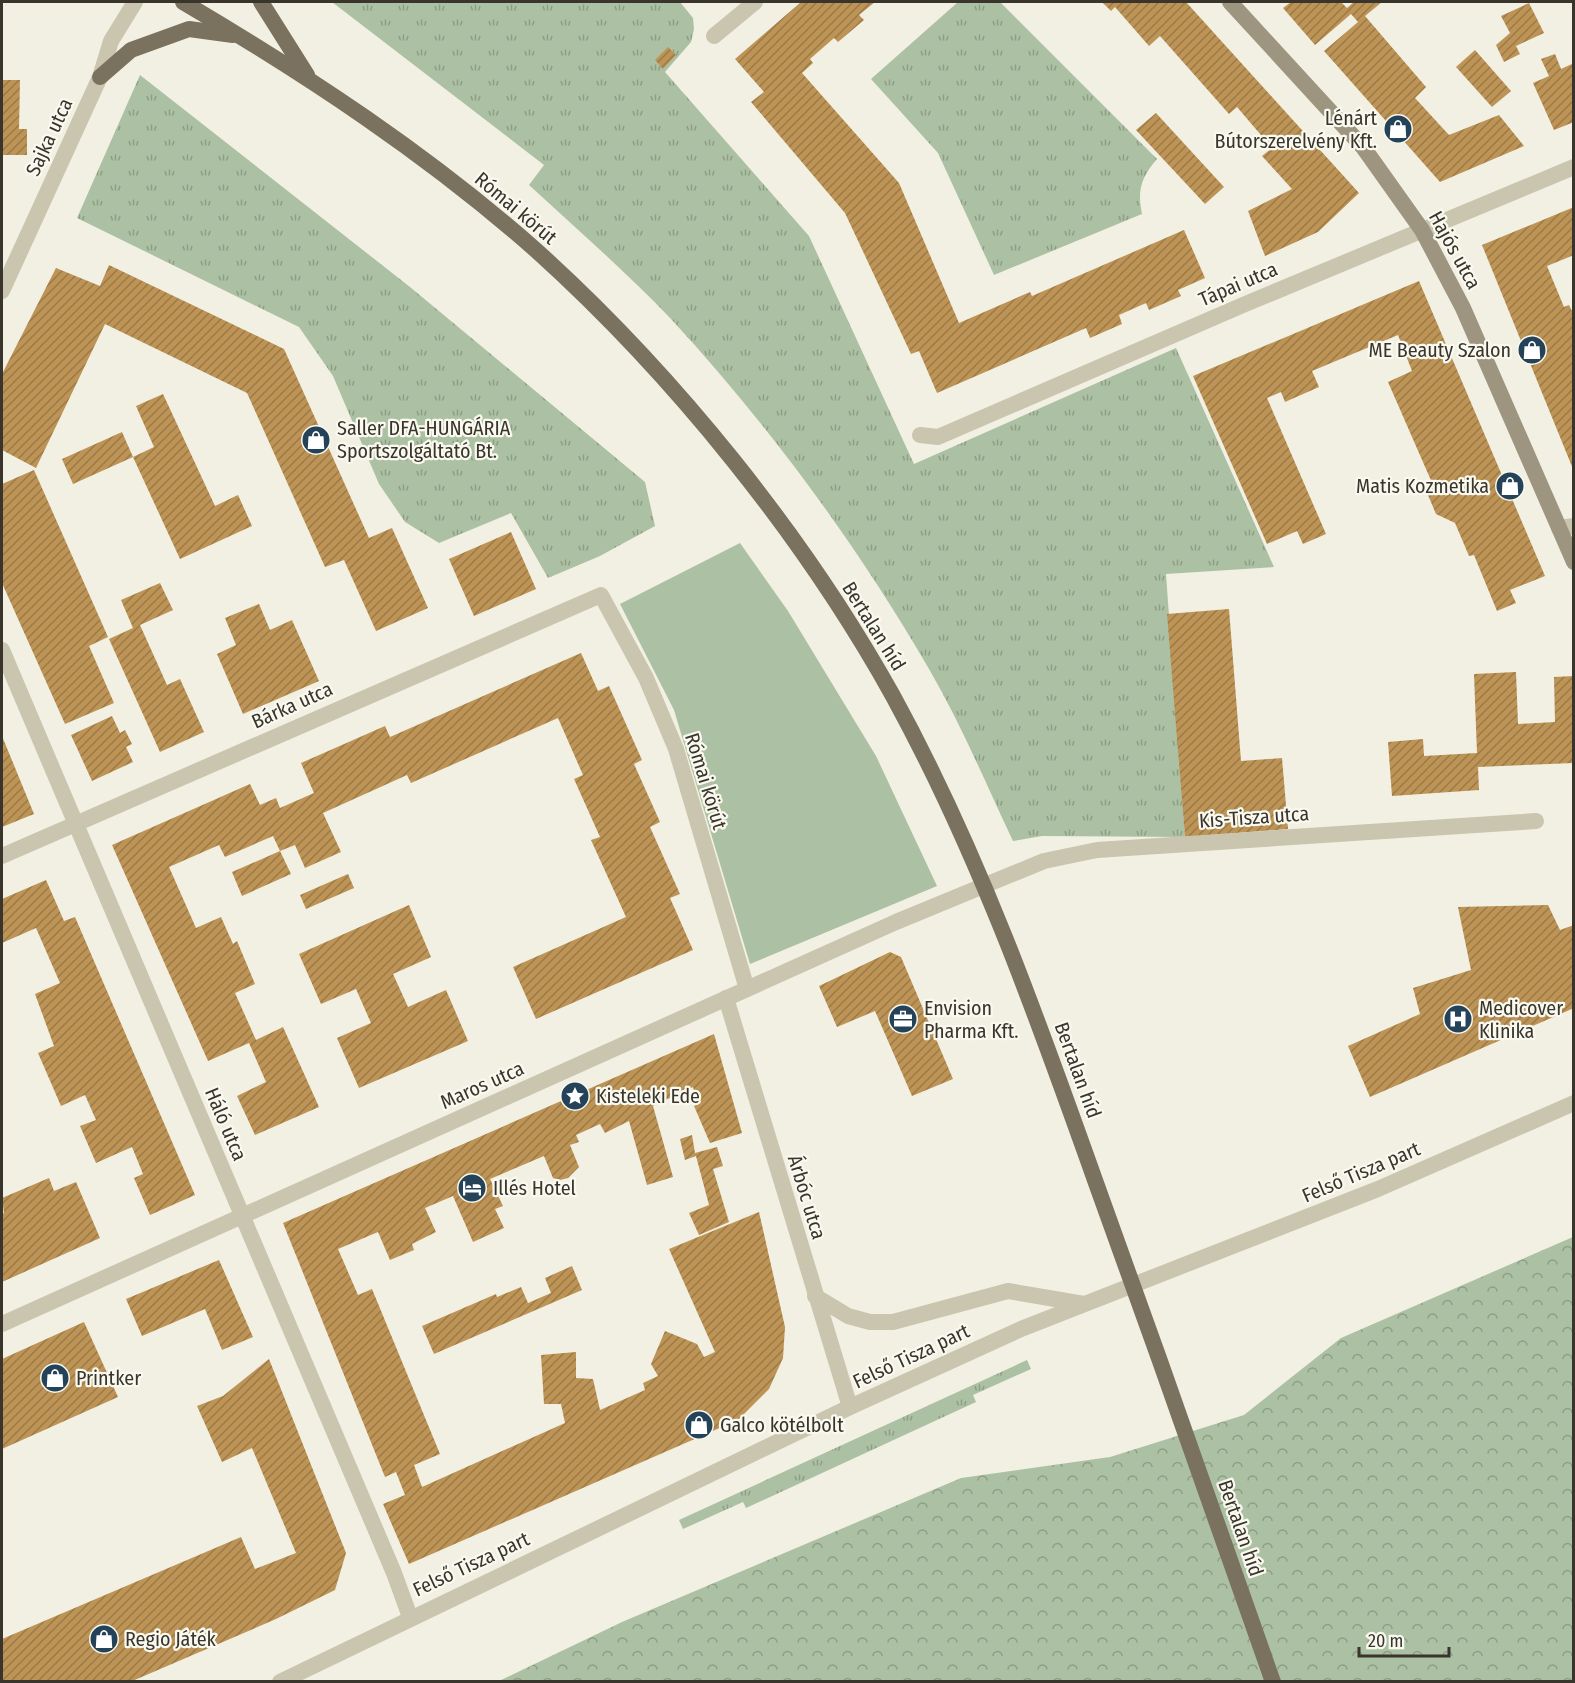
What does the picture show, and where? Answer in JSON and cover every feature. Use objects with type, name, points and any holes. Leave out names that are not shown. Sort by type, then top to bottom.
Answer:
[{"type":"main road","name":"Római körút","points":[[183,2],[311,81],[418,155],[537,251],[647,359],[769,508]]},
{"type":"main road","points":[[261,2],[311,81]]},
{"type":"main road","name":"Hajós utca","points":[[1230,2],[1363,147],[1422,230],[1464,308],[1566,527],[1574,562]]},
{"type":"main road","points":[[100,76],[131,50],[189,29],[243,37]]},
{"type":"main road","name":"Bertalan híd","points":[[769,508],[835,602],[891,693],[936,780],[995,908],[1076,1125],[1273,1682]]},
{"type":"street","name":"Sajka utca","points":[[2,291],[100,76],[111,41],[135,2]]},
{"type":"street","points":[[714,36],[754,2]]},
{"type":"street","name":"Tápai utca","points":[[920,435],[938,437],[1574,166]]},
{"type":"street","name":"Bárka utca","points":[[2,856],[601,595]]},
{"type":"street","name":"Római körút","points":[[601,595],[646,678],[676,749],[747,989]]},
{"type":"street","name":"Háló utca","points":[[2,650],[394,1573],[410,1617]]},
{"type":"street","name":"Kis-Tisza utca","points":[[980,886],[1044,861],[1097,850],[1536,821]]},
{"type":"street","name":"Maros utca","points":[[2,1324],[980,886]]},
{"type":"street","name":"Árbóc utca","points":[[726,998],[850,1407]]},
{"type":"street","name":"Felső Tisza part","points":[[280,1682],[410,1617],[850,1407],[1021,1329],[1378,1189],[1574,1104]]},
{"type":"street","points":[[815,1296],[848,1316],[870,1322],[893,1322],[1008,1291],[1085,1304]]},
{"type":"green space","points":[[332,2],[680,2],[693,18],[694,29],[691,42],[665,72],[809,236],[914,464],[1176,348],[1274,567],[1166,574],[1185,837],[1042,836],[1013,841],[952,711],[901,623],[810,487],[743,401],[671,319],[529,185],[544,165]]},
{"type":"green space","points":[[958,2],[1000,2],[1157,159],[1147,172],[1140,191],[1142,214],[994,275],[938,153],[871,79]]},
{"type":"green space","points":[[140,75],[410,287],[645,482],[655,526],[600,556],[548,578],[511,513],[439,543],[405,522],[379,484],[333,376],[299,327],[77,218]]},
{"type":"green space","points":[[740,543],[788,611],[876,756],[937,886],[750,964],[674,710],[620,604]]},
{"type":"green space","points":[[1573,1237],[1573,1681],[497,1682],[622,1622],[961,1478],[1110,1457],[1244,1415],[1341,1338]]},
{"type":"green space","points":[[1027,1360],[1031,1369],[973,1395],[976,1402],[746,1508],[743,1502],[683,1529],[679,1520]]},
{"type":"building","points":[[801,2],[875,2],[859,15],[864,20],[838,42],[834,38],[810,59],[813,63],[802,73],[899,183],[959,323],[1030,292],[1032,296],[1184,230],[1205,278],[1178,290],[1181,296],[1149,310],[1146,303],[1119,315],[1122,324],[1090,338],[1086,328],[937,393],[919,351],[911,354],[845,213],[751,102],[764,92],[735,59]]},
{"type":"building","points":[[1102,2],[1186,2],[1359,193],[1318,232],[1265,256],[1248,211],[1292,189],[1262,156],[1272,148],[1237,107],[1229,114],[1160,36],[1149,46],[1115,7],[1111,11]]},
{"type":"building","points":[[1291,2],[1341,2],[1347,8],[1354,2],[1382,2],[1365,16],[1426,87],[1415,98],[1449,135],[1499,115],[1524,146],[1440,182],[1324,51],[1358,22],[1351,14],[1315,45],[1283,8]]},
{"type":"building","points":[[1529,3],[1544,33],[1516,46],[1520,54],[1504,62],[1496,45],[1510,33],[1501,16]]},
{"type":"building","points":[[668,47],[676,55],[663,69],[655,60]]},
{"type":"building","points":[[1475,50],[1511,91],[1492,107],[1456,67]]},
{"type":"building","points":[[1555,54],[1561,69],[1574,63],[1574,122],[1554,130],[1533,83],[1549,76],[1541,59]]},
{"type":"building","points":[[2,80],[20,80],[19,129],[27,129],[27,155],[2,155]]},
{"type":"building","points":[[1156,113],[1224,187],[1205,204],[1136,130]]},
{"type":"building","points":[[1574,207],[1574,255],[1547,266],[1564,307],[1569,305],[1574,315],[1573,469],[1482,245]]},
{"type":"building","points":[[109,265],[284,349],[369,538],[392,528],[428,608],[376,631],[344,560],[325,567],[247,393],[105,324],[36,468],[2,450],[2,374],[56,268],[100,286]]},
{"type":"building","points":[[1419,281],[1545,576],[1510,590],[1516,603],[1497,611],[1474,555],[1469,556],[1455,523],[1436,514],[1425,488],[1433,485],[1388,382],[1412,371],[1398,335],[1312,371],[1319,387],[1285,402],[1281,392],[1267,398],[1326,534],[1303,544],[1297,531],[1267,544],[1193,376]]},
{"type":"building","points":[[163,394],[215,506],[238,495],[252,526],[180,559],[133,457],[154,447],[136,406]]},
{"type":"building","points":[[122,432],[133,457],[73,484],[62,459]]},
{"type":"building","points":[[34,470],[108,637],[89,646],[114,703],[65,724],[2,583],[2,484]]},
{"type":"building","points":[[511,532],[536,589],[474,616],[449,559]]},
{"type":"building","points":[[160,583],[173,610],[140,625],[167,685],[180,679],[204,732],[160,752],[109,639],[133,628],[121,600]]},
{"type":"building","points":[[259,604],[270,630],[292,620],[319,681],[243,714],[217,654],[236,645],[225,618]]},
{"type":"building","points":[[1229,609],[1241,761],[1282,758],[1288,829],[1185,837],[1167,614]]},
{"type":"building","points":[[581,653],[598,691],[609,686],[642,760],[634,764],[660,822],[650,827],[680,894],[670,898],[693,950],[536,1019],[513,967],[626,917],[591,840],[600,837],[574,779],[583,775],[558,718],[411,783],[407,775],[323,813],[341,852],[305,868],[295,845],[280,851],[273,836],[225,857],[219,845],[169,867],[196,928],[221,917],[233,944],[237,941],[255,984],[235,993],[256,1040],[283,1027],[319,1107],[255,1135],[237,1096],[266,1082],[249,1043],[208,1061],[112,845],[250,784],[260,805],[276,798],[280,808],[314,793],[301,763],[385,726],[390,737]]},
{"type":"building","points":[[1516,672],[1518,724],[1555,722],[1554,677],[1574,676],[1574,763],[1478,767],[1479,790],[1392,796],[1388,742],[1423,739],[1424,756],[1477,753],[1474,674]]},
{"type":"building","points":[[112,716],[120,733],[125,730],[132,744],[126,747],[133,762],[92,781],[71,735]]},
{"type":"building","points":[[2,736],[34,814],[2,827]]},
{"type":"building","points":[[280,851],[291,874],[242,896],[232,872]]},
{"type":"building","points":[[348,874],[354,888],[306,909],[300,895]]},
{"type":"building","points":[[46,880],[64,921],[75,917],[195,1195],[150,1215],[134,1178],[143,1174],[132,1147],[96,1163],[80,1126],[96,1120],[85,1095],[61,1106],[38,1053],[54,1046],[35,994],[60,983],[36,928],[2,943],[2,899]]},
{"type":"building","points":[[409,905],[431,957],[393,974],[408,1007],[446,990],[468,1041],[359,1088],[337,1038],[371,1023],[356,989],[321,1004],[299,954]]},
{"type":"building","points":[[1548,905],[1560,930],[1574,925],[1574,1008],[1370,1097],[1348,1046],[1420,1014],[1413,988],[1471,970],[1458,907]]},
{"type":"building","name":"Envision Pharma Kft.","points":[[890,952],[901,957],[953,1079],[912,1096],[875,1011],[837,1027],[819,986]]},
{"type":"building","points":[[714,1034],[742,1133],[710,1143],[694,1106],[698,1104],[693,1087],[653,1106],[673,1177],[647,1185],[629,1121],[605,1133],[600,1124],[576,1135],[579,1142],[570,1145],[579,1167],[568,1178],[560,1180],[553,1178],[544,1156],[490,1179],[503,1206],[495,1209],[504,1228],[473,1242],[453,1196],[425,1208],[436,1232],[412,1244],[414,1250],[390,1260],[378,1232],[338,1249],[358,1295],[372,1289],[440,1454],[414,1465],[422,1487],[565,1423],[561,1404],[544,1404],[541,1355],[576,1352],[576,1378],[593,1379],[600,1410],[645,1390],[643,1383],[658,1376],[651,1364],[665,1331],[697,1344],[704,1357],[715,1352],[669,1249],[759,1212],[785,1327],[783,1358],[769,1389],[738,1420],[409,1564],[383,1504],[405,1495],[396,1472],[385,1477],[283,1223]]},
{"type":"building","points":[[692,1135],[695,1153],[717,1147],[723,1166],[713,1169],[729,1222],[699,1235],[689,1213],[709,1205],[696,1156],[685,1160],[680,1139]]},
{"type":"building","points":[[49,1178],[54,1191],[76,1182],[100,1238],[2,1282],[2,1214],[4,1213],[2,1198]]},
{"type":"building","points":[[219,1260],[253,1337],[222,1350],[205,1309],[142,1336],[126,1299]]},
{"type":"building","points":[[572,1266],[582,1290],[434,1354],[422,1326],[496,1294],[497,1297],[521,1287],[528,1303],[551,1293],[545,1278]]},
{"type":"building","name":"Printker","points":[[84,1322],[118,1397],[2,1449],[2,1359]]},
{"type":"building","points":[[269,1359],[346,1553],[335,1590],[276,1619],[130,1682],[2,1682],[2,1639],[241,1537],[255,1569],[296,1553],[252,1448],[222,1462],[197,1406],[223,1396]]},
{"type":"place","name":"Lénárt Bútorszerelvény Kft.","points":[[1398,129]]},
{"type":"place","name":"ME Beauty Szalon","points":[[1532,350]]},
{"type":"place","name":"Saller DFA-HUNGÁRIA Sportszolgáltató Bt.","points":[[316,440]]},
{"type":"place","name":"Matis Kozmetika","points":[[1510,486]]},
{"type":"place","name":"Envision Pharma Kft.","points":[[903,1019]]},
{"type":"place","name":"Medicover Klinika","points":[[1458,1019]]},
{"type":"place","name":"Kisteleki Ede","points":[[575,1096]]},
{"type":"place","name":"Illés Hotel","points":[[472,1188]]},
{"type":"place","name":"Printker","points":[[55,1378]]},
{"type":"place","name":"Galco kötélbolt","points":[[699,1425]]},
{"type":"place","name":"Regio Játék","points":[[104,1639]]}]
